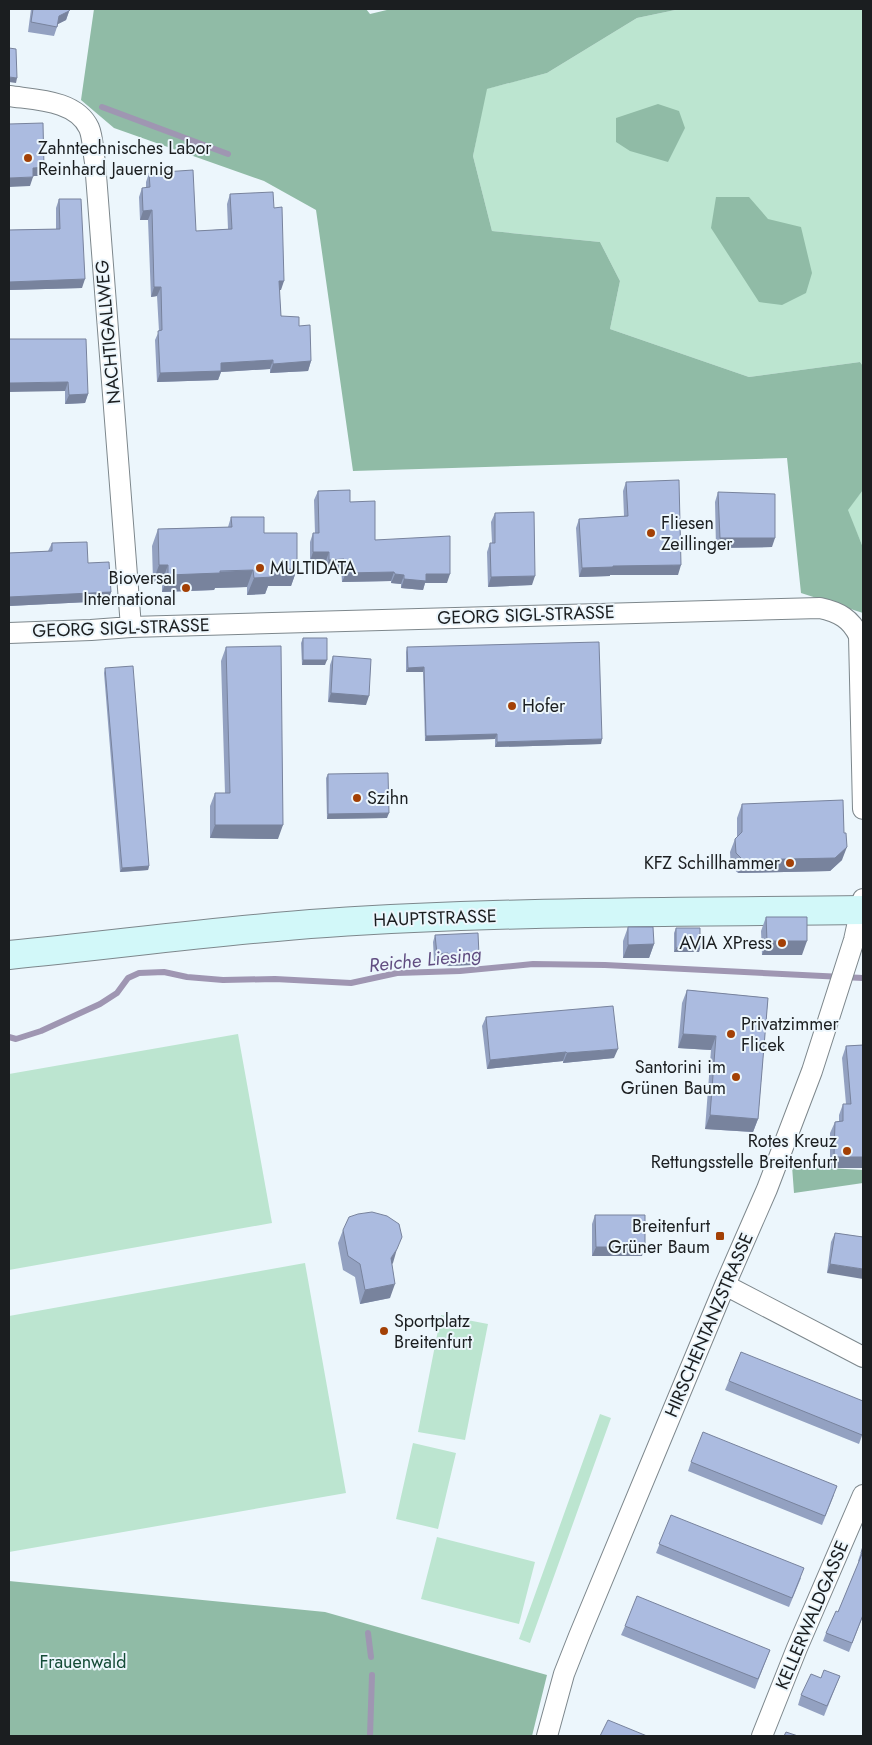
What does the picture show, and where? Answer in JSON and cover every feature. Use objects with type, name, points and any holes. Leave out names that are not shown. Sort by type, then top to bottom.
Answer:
[{"type":"main road","name":"HAUPTSTRASSE","points":[[9,955],[172,937],[326,923],[618,912],[863,906]]},
{"type":"street","name":"NACHTIGALLWEG","points":[[9,96],[66,106],[81,116],[90,129],[95,162],[131,627]]},
{"type":"street","name":"GEORG SIGL-STRASSE","points":[[9,632],[820,608],[835,611],[847,618],[860,636],[863,809]]},
{"type":"street","name":"HIRSCHENTANZSTRASSE","points":[[548,1736],[564,1674],[725,1285],[763,1199],[812,1071],[863,906]]},
{"type":"street","points":[[725,1285],[863,1357]]},
{"type":"street","name":"KELLERWALDGASSE","points":[[762,1736],[797,1648],[863,1495]]},
{"type":"green space","points":[[94,9],[366,9],[370,14],[391,9],[680,9],[637,18],[547,73],[487,89],[473,156],[492,231],[600,242],[620,281],[610,329],[749,377],[860,362],[863,366],[863,490],[848,510],[863,545],[863,613],[801,593],[787,458],[353,471],[316,210],[264,181],[114,128],[81,100]]},
{"type":"green space","points":[[680,9],[863,9],[863,366],[860,362],[749,377],[610,329],[620,281],[600,242],[492,231],[473,156],[486,89],[547,73],[637,18]]},
{"type":"green space","points":[[658,104],[679,111],[685,128],[668,162],[630,151],[616,142],[616,118]]},
{"type":"green space","points":[[716,197],[749,197],[768,219],[801,227],[812,273],[806,293],[782,305],[759,302],[711,228]]},
{"type":"green space","points":[[863,490],[863,545],[862,545],[847,510]]},
{"type":"green space","points":[[238,1034],[272,1223],[9,1270],[9,1074]]},
{"type":"green space","points":[[792,1166],[863,1170],[863,1183],[794,1193]]},
{"type":"green space","points":[[305,1263],[346,1493],[9,1552],[9,1316]]},
{"type":"green space","points":[[441,1315],[488,1324],[465,1440],[418,1432]]},
{"type":"green space","points":[[600,1414],[611,1418],[530,1643],[519,1639]]},
{"type":"green space","points":[[413,1443],[456,1453],[438,1529],[396,1519]]},
{"type":"green space","points":[[437,1537],[535,1562],[519,1624],[421,1599]]},
{"type":"green space","name":"Frauenwald","points":[[9,1581],[325,1612],[547,1675],[532,1736],[9,1736]]},
{"type":"building","points":[[33,9],[70,9],[59,16],[57,27],[31,22]]},
{"type":"building","points":[[9,48],[16,49],[17,78],[9,77]]},
{"type":"building","points":[[43,123],[44,167],[33,168],[33,177],[9,178],[9,124]]},
{"type":"building","points":[[193,170],[196,231],[232,229],[230,194],[273,192],[274,208],[282,207],[284,281],[279,281],[281,316],[299,317],[299,326],[310,325],[311,361],[273,364],[273,360],[221,363],[221,371],[160,373],[158,331],[162,330],[161,287],[154,287],[152,210],[143,211],[142,188],[150,187],[149,173]]},
{"type":"building","points":[[59,199],[81,199],[85,279],[9,282],[9,230],[60,229]]},
{"type":"building","points":[[9,339],[86,339],[88,394],[69,395],[68,382],[9,383]]},
{"type":"building","points":[[679,480],[681,565],[582,568],[579,519],[628,516],[626,482]]},
{"type":"building","points":[[350,490],[350,502],[375,501],[375,540],[450,536],[450,574],[426,574],[426,581],[404,579],[404,575],[395,574],[394,572],[346,573],[344,559],[329,560],[329,552],[313,552],[313,533],[319,533],[318,491]]},
{"type":"building","points":[[718,492],[775,494],[775,538],[720,538]]},
{"type":"building","points":[[534,512],[535,576],[491,577],[490,543],[495,543],[495,513]]},
{"type":"building","points":[[231,517],[264,517],[264,533],[297,533],[297,569],[271,569],[272,577],[254,578],[253,570],[168,575],[168,565],[159,565],[158,529],[232,527]]},
{"type":"building","points":[[87,542],[88,563],[109,562],[111,592],[9,597],[9,553],[52,551],[52,543]]},
{"type":"building","points":[[303,638],[327,638],[327,660],[303,660]]},
{"type":"building","name":"Hofer","points":[[599,642],[602,739],[497,742],[497,734],[426,736],[424,667],[408,668],[407,647]]},
{"type":"building","points":[[281,646],[283,825],[215,825],[215,793],[230,793],[226,647]]},
{"type":"building","points":[[333,656],[371,659],[369,696],[331,693]]},
{"type":"building","points":[[133,666],[149,866],[122,868],[105,668]]},
{"type":"building","name":"Szihn","points":[[388,773],[389,813],[328,814],[328,774]]},
{"type":"building","points":[[843,800],[844,833],[846,833],[847,847],[835,858],[743,860],[736,853],[735,839],[742,832],[742,804]]},
{"type":"building","points":[[766,917],[807,917],[807,941],[767,941]]},
{"type":"building","points":[[628,927],[653,927],[654,944],[628,945]]},
{"type":"building","points":[[676,928],[700,928],[700,948],[676,948]]},
{"type":"building","points":[[478,933],[479,955],[474,955],[474,958],[448,959],[448,953],[437,954],[435,935]]},
{"type":"building","points":[[687,990],[768,998],[758,1119],[710,1115],[716,1036],[683,1034]]},
{"type":"building","points":[[613,1006],[618,1049],[490,1060],[486,1017]]},
{"type":"building","points":[[863,1045],[863,1157],[834,1157],[835,1122],[843,1121],[843,1104],[851,1104],[846,1046]]},
{"type":"building","points":[[372,1212],[387,1216],[399,1224],[402,1237],[391,1258],[395,1284],[365,1290],[360,1264],[348,1256],[343,1230],[349,1217]]},
{"type":"building","points":[[595,1215],[645,1215],[645,1247],[596,1247]]},
{"type":"building","points":[[835,1233],[863,1237],[863,1269],[830,1264]]},
{"type":"building","points":[[741,1352],[863,1401],[862,1435],[729,1381]]},
{"type":"building","points":[[703,1432],[837,1486],[825,1516],[691,1462]]},
{"type":"building","points":[[671,1515],[804,1568],[792,1598],[659,1544]]},
{"type":"building","points":[[863,1546],[863,1615],[852,1643],[826,1633],[836,1611],[838,1612],[862,1554]]},
{"type":"building","points":[[637,1596],[770,1650],[758,1679],[625,1626]]},
{"type":"building","points":[[824,1670],[840,1676],[827,1706],[801,1695],[811,1674],[821,1678]]},
{"type":"building","points":[[608,1720],[647,1736],[600,1736]]},
{"type":"building","points":[[786,1732],[798,1736],[784,1736]]},
{"type":"waterway","points":[[102,107],[228,154]]},
{"type":"waterway","name":"Reiche Liesing","points":[[9,1037],[16,1039],[41,1031],[100,1004],[117,993],[128,978],[139,973],[164,972],[187,977],[223,980],[275,979],[351,983],[397,973],[460,971],[533,964],[605,965],[863,978]]},
{"type":"waterway","points":[[368,1633],[371,1657]]},
{"type":"waterway","points":[[370,1736],[372,1675]]},
{"type":"place","name":"Zahntechnisches Labor Reinhard Jauernig","points":[[28,158]]},
{"type":"place","name":"Fliesen Zeillinger","points":[[651,533]]},
{"type":"place","name":"MULTIDATA","points":[[260,568]]},
{"type":"place","name":"Bioversal International","points":[[186,588]]},
{"type":"place","name":"Hofer","points":[[512,706]]},
{"type":"place","name":"Szihn","points":[[357,798]]},
{"type":"place","name":"KFZ Schillhammer","points":[[790,863]]},
{"type":"place","name":"AVIA XPress","points":[[782,943]]},
{"type":"place","name":"Privatzimmer Flicek","points":[[731,1034]]},
{"type":"place","name":"Santorini im Grünen Baum","points":[[736,1077]]},
{"type":"place","name":"Rotes Kreuz Rettungsstelle Breitenfurt","points":[[847,1151]]},
{"type":"place","name":"Breitenfurt Grüner Baum","points":[[720,1236]]},
{"type":"place","name":"Sportplatz Breitenfurt","points":[[384,1331]]}]
